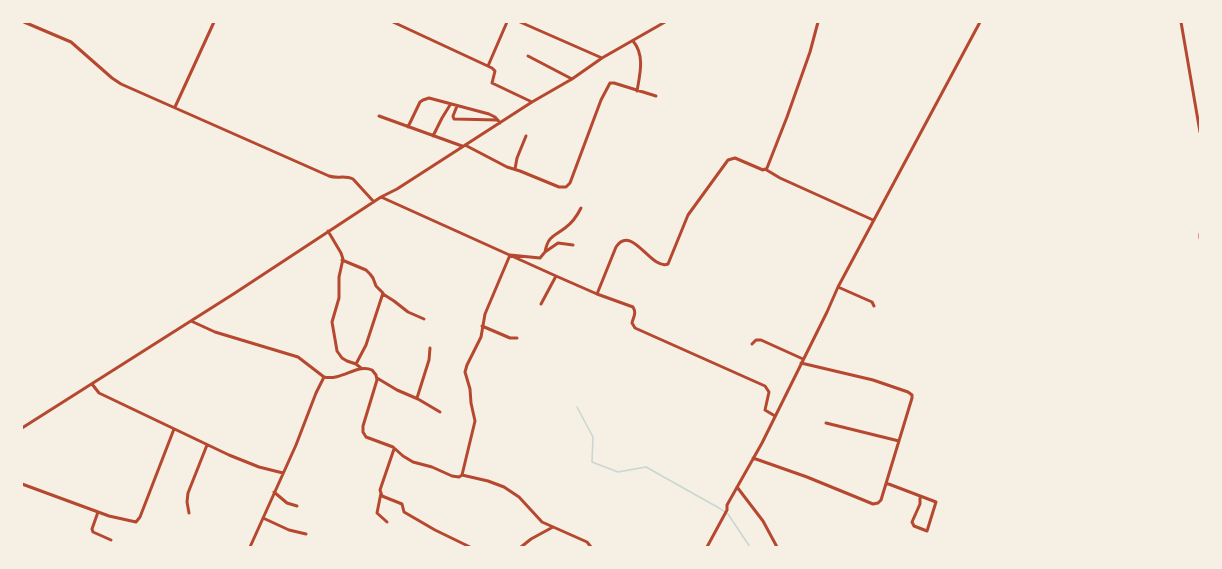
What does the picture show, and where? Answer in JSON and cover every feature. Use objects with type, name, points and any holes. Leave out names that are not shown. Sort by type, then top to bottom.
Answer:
[{"type":"street","points":[[24,22],[71,42],[116,81],[329,176],[334,178],[350,177],[374,202]]},
{"type":"street","points":[[175,107],[214,22]]},
{"type":"street","points":[[393,22],[494,69],[492,83],[532,102]]},
{"type":"street","points":[[488,66],[507,22]]},
{"type":"street","points":[[520,22],[602,58]]},
{"type":"street","points":[[22,428],[191,321],[381,197],[397,189],[499,121],[572,79],[602,58],[665,22]]},
{"type":"street","points":[[765,169],[769,165],[783,128],[810,52],[818,22]]},
{"type":"street","points":[[707,547],[727,510],[727,505],[775,416],[838,287],[980,22]]},
{"type":"street","points":[[1181,22],[1200,132]]},
{"type":"street","points":[[633,41],[638,50],[640,62],[637,90]]},
{"type":"street","points":[[528,56],[572,79]]},
{"type":"street","points":[[379,116],[433,136],[464,145],[507,167],[559,187],[566,188],[570,183],[598,106],[608,85],[612,82],[656,96]]},
{"type":"street","points":[[408,127],[423,100],[429,98],[450,105],[490,114],[499,121]]},
{"type":"street","points":[[433,136],[450,105]]},
{"type":"street","points":[[457,106],[453,116],[454,119],[499,121]]},
{"type":"street","points":[[515,169],[517,158],[526,136]]},
{"type":"street","points":[[597,294],[619,242],[626,240],[634,243],[658,264],[668,264],[686,224],[688,215],[728,160],[736,158],[765,169],[780,178],[873,220]]},
{"type":"street","points":[[381,197],[556,276],[633,308],[636,311],[632,324],[635,328],[765,386],[769,392],[764,407],[765,410],[775,416]]},
{"type":"street","points":[[545,252],[547,242],[551,237],[570,224],[581,208]]},
{"type":"street","points":[[328,231],[341,253],[342,260],[339,277],[339,298],[333,316],[332,328],[340,355],[347,362],[356,364],[361,368],[372,370],[377,378],[440,412]]},
{"type":"street","points":[[510,255],[540,258],[545,252],[558,243],[573,245]]},
{"type":"street","points":[[462,475],[475,421],[471,403],[470,388],[465,372],[481,337],[484,314],[510,255]]},
{"type":"street","points":[[342,260],[366,270],[383,294],[408,312],[424,319]]},
{"type":"street","points":[[541,304],[556,276]]},
{"type":"street","points":[[838,287],[872,302],[874,306]]},
{"type":"street","points":[[356,364],[366,346],[383,294]]},
{"type":"street","points":[[191,321],[215,332],[298,357],[324,377],[339,377],[361,368]]},
{"type":"street","points":[[482,326],[510,338],[517,338]]},
{"type":"street","points":[[752,344],[758,340],[761,340],[802,361],[873,380],[910,393],[912,398],[881,500],[878,504],[873,504],[807,477],[753,458]]},
{"type":"street","points":[[418,399],[417,398],[429,360],[430,348]]},
{"type":"street","points":[[250,547],[324,377]]},
{"type":"street","points":[[377,378],[363,426],[363,432],[366,437],[384,442],[393,447],[403,456],[418,464],[432,467],[459,477],[462,475],[488,481],[504,487],[518,497],[542,522],[587,542],[591,547]]},
{"type":"street","points":[[92,384],[99,393],[207,445],[243,461],[283,473]]},
{"type":"street","points":[[826,423],[898,441]]},
{"type":"street","points":[[22,484],[98,512],[134,522],[138,521],[174,429]]},
{"type":"street","points":[[190,513],[187,502],[188,493],[207,445]]},
{"type":"street","points":[[387,522],[378,514],[376,510],[381,493],[380,490],[394,449]]},
{"type":"street","points":[[886,483],[936,502],[927,531],[914,526],[912,522],[920,504],[920,496]]},
{"type":"street","points":[[738,487],[763,521],[777,547]]},
{"type":"street","points":[[274,492],[288,503],[297,506]]},
{"type":"street","points":[[381,493],[384,497],[402,504],[404,512],[470,547]]},
{"type":"street","points":[[98,512],[92,532],[111,540]]},
{"type":"street","points":[[263,518],[289,530],[306,534]]},
{"type":"street","points":[[521,547],[531,539],[554,527]]},
{"type":"waterway","points":[[577,407],[593,437],[592,462],[618,472],[646,467],[728,514],[750,547]]}]
